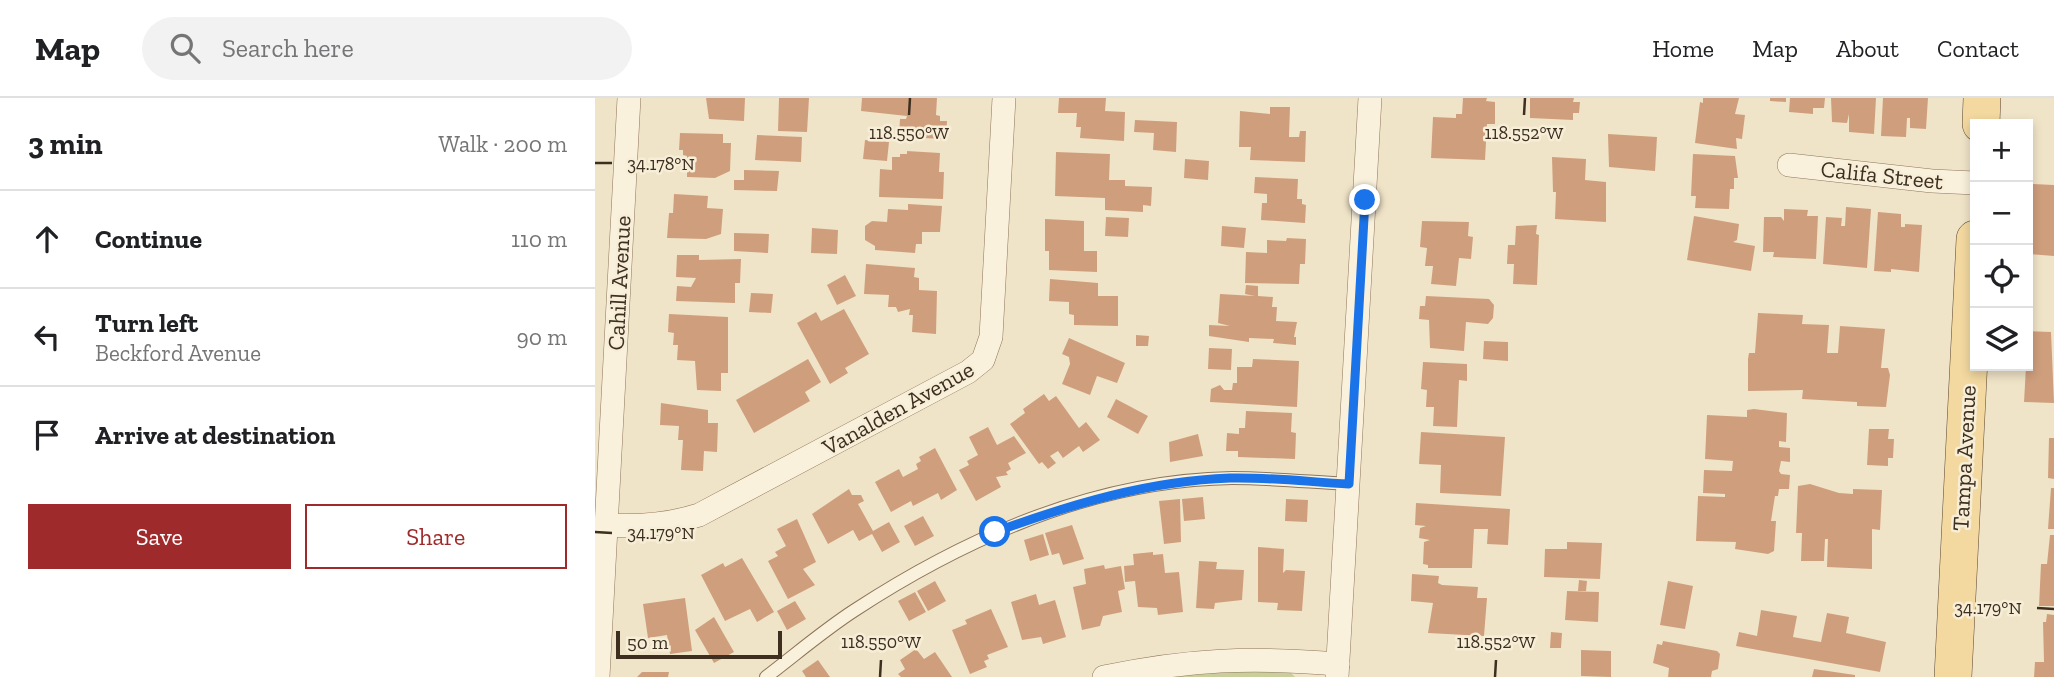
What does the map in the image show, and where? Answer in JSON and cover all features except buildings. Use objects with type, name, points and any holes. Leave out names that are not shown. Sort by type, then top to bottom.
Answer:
[{"type":"main road","points":[[1981,119],[1982,98]]},
{"type":"main road","name":"Tampa Avenue","points":[[1953,677],[1975,245]]},
{"type":"street","name":"Cahill Avenue","points":[[598,677],[629,98]]},
{"type":"street","name":"Vanalden Avenue","points":[[606,525],[641,527],[699,515],[968,372],[983,360],[991,337],[1004,98]]},
{"type":"street","points":[[1104,677],[1167,664],[1226,659],[1338,670],[1370,98]]},
{"type":"street","name":"Califa Street","points":[[1789,165],[1970,183]]},
{"type":"lane","points":[[766,677],[854,611],[922,569],[995,532],[1077,502],[1169,483],[1232,478],[1349,484]]},
{"type":"green space","points":[[1289,671],[1295,677],[1149,677],[1174,672]]},
{"type":"route","points":[[995,532],[1077,502],[1169,483],[1232,478],[1349,484],[1365,200]]}]
